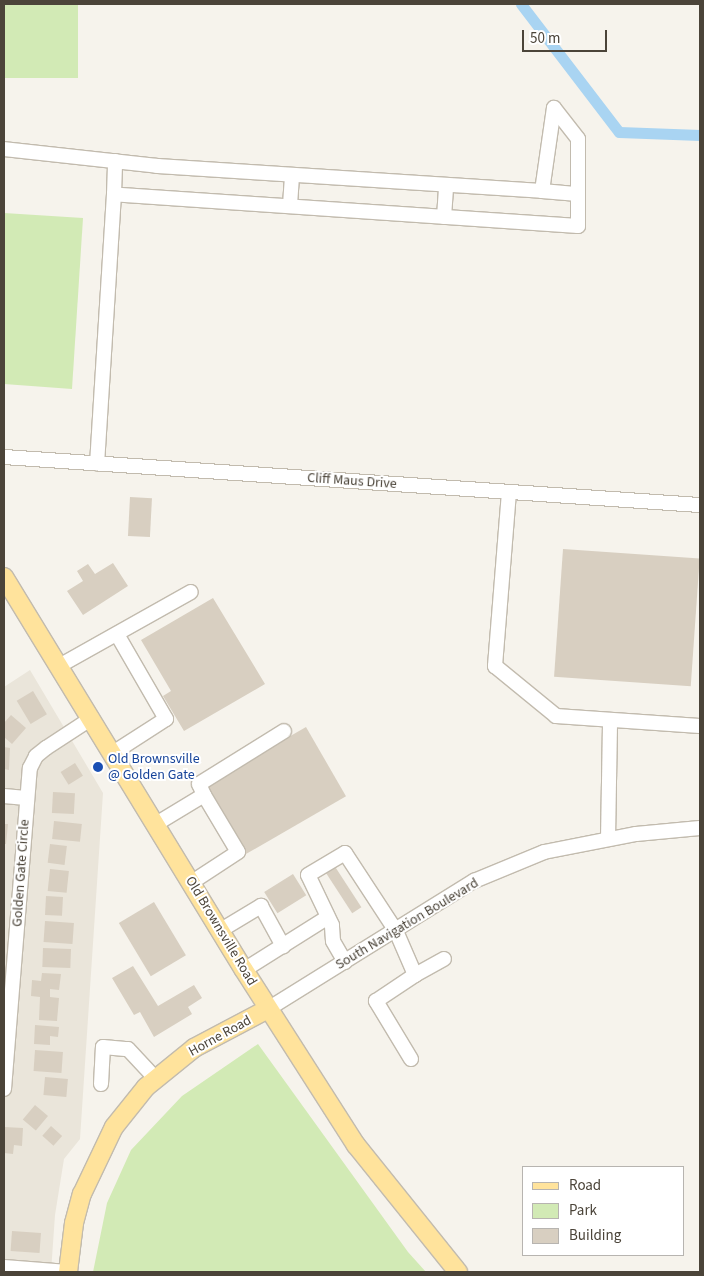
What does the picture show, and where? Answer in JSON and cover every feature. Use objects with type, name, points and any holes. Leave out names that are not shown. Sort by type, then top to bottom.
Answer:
[{"type":"main road","name":"Old Brownsville Road","points":[[4,577],[92,718],[268,1009],[356,1145],[458,1272]]},
{"type":"main road","name":"Horne Road","points":[[68,1272],[74,1223],[91,1169],[114,1127],[155,1078],[194,1048],[268,1009]]},
{"type":"street","points":[[114,194],[578,226],[578,139],[554,108],[542,191]]},
{"type":"street","points":[[4,149],[292,176],[578,194]]},
{"type":"street","points":[[97,463],[115,160]]},
{"type":"street","points":[[290,205],[292,176]]},
{"type":"street","points":[[444,217],[446,185]]},
{"type":"street","name":"Cliff Maus Drive","points":[[4,457],[700,505]]},
{"type":"street","points":[[509,492],[495,666],[556,716],[700,726]]},
{"type":"street","points":[[59,666],[191,592]]},
{"type":"street","points":[[113,753],[166,719],[117,634]]},
{"type":"street","name":"Golden Gate Circle","points":[[4,1089],[10,941],[30,768],[36,756],[92,718]]},
{"type":"street","points":[[608,840],[610,720]]},
{"type":"street","points":[[192,882],[238,852],[199,784],[284,730]]},
{"type":"street","points":[[156,824],[204,795]]},
{"type":"street","points":[[4,796],[26,798]]},
{"type":"street","name":"South Navigation Boulevard","points":[[268,1009],[474,881],[544,852],[608,840],[700,828]]},
{"type":"street","points":[[345,962],[333,941],[328,918],[308,875],[345,853],[396,931],[414,975]]},
{"type":"street","points":[[221,930],[261,906],[283,946]]},
{"type":"street","points":[[244,970],[328,918]]},
{"type":"street","points":[[411,1059],[376,1001],[414,975],[444,959]]},
{"type":"street","points":[[101,1084],[103,1047],[128,1049],[155,1078]]},
{"type":"street","points":[[4,1267],[68,1272]]},
{"type":"shaded area","points":[[30,670],[103,793],[80,1139],[64,1159],[55,1215],[51,1272],[4,1272],[4,687]]},
{"type":"green space","points":[[4,4],[78,4],[78,78],[4,78]]},
{"type":"green space","points":[[4,213],[83,218],[72,389],[4,384]]},
{"type":"green space","points":[[258,1044],[408,1252],[426,1272],[93,1272],[107,1203],[131,1150],[182,1096]]},
{"type":"building","points":[[130,497],[152,498],[150,537],[128,536]]},
{"type":"building","points":[[563,549],[700,559],[691,686],[554,677]]},
{"type":"building","points":[[113,563],[128,586],[83,615],[67,591],[83,581],[77,571],[88,564],[95,574]]},
{"type":"building","points":[[213,598],[265,684],[184,731],[163,696],[171,691],[141,640]]},
{"type":"building","points":[[33,691],[47,714],[31,724],[17,701]]},
{"type":"building","points":[[11,715],[26,728],[12,744],[4,737],[4,723]]},
{"type":"building","points":[[306,727],[346,796],[246,854],[206,785]]},
{"type":"building","points":[[4,747],[10,748],[9,770],[4,769]]},
{"type":"building","points":[[75,763],[83,776],[69,785],[61,772]]},
{"type":"building","points":[[53,792],[75,793],[74,814],[52,813]]},
{"type":"building","points":[[54,821],[82,824],[80,842],[52,839]]},
{"type":"building","points":[[4,824],[8,824],[6,844],[4,844]]},
{"type":"building","points":[[50,844],[67,846],[65,865],[48,863]]},
{"type":"building","points":[[332,862],[361,907],[352,913],[323,868]]},
{"type":"building","points":[[50,869],[69,871],[67,893],[48,891]]},
{"type":"building","points":[[293,874],[306,895],[277,913],[264,892]]},
{"type":"building","points":[[46,896],[63,897],[62,916],[45,915]]},
{"type":"building","points":[[154,902],[186,955],[151,976],[119,923]]},
{"type":"building","points":[[45,921],[74,923],[72,944],[44,942]]},
{"type":"building","points":[[43,948],[71,949],[70,968],[42,967]]},
{"type":"building","points":[[133,966],[158,1006],[194,985],[202,998],[188,1007],[192,1014],[154,1037],[140,1012],[134,1015],[112,978]]},
{"type":"building","points":[[42,973],[61,974],[59,990],[50,989],[50,997],[59,998],[57,1021],[39,1020],[40,997],[31,996],[32,980],[41,981]]},
{"type":"building","points":[[35,1025],[59,1027],[58,1037],[50,1036],[50,1045],[34,1044]]},
{"type":"building","points":[[35,1050],[63,1052],[61,1073],[34,1071]]},
{"type":"building","points":[[45,1077],[68,1079],[66,1097],[43,1095]]},
{"type":"building","points":[[35,1105],[48,1116],[36,1130],[23,1120]]},
{"type":"building","points":[[51,1126],[62,1136],[53,1146],[42,1136]]},
{"type":"building","points":[[4,1127],[23,1128],[22,1146],[14,1145],[13,1154],[4,1153]]},
{"type":"building","points":[[12,1231],[41,1233],[40,1253],[11,1251]]},
{"type":"waterway","points":[[521,4],[619,132],[700,135]]},
{"type":"place","name":"Old Brownsville @ Golden Gate","points":[[98,767]]}]
